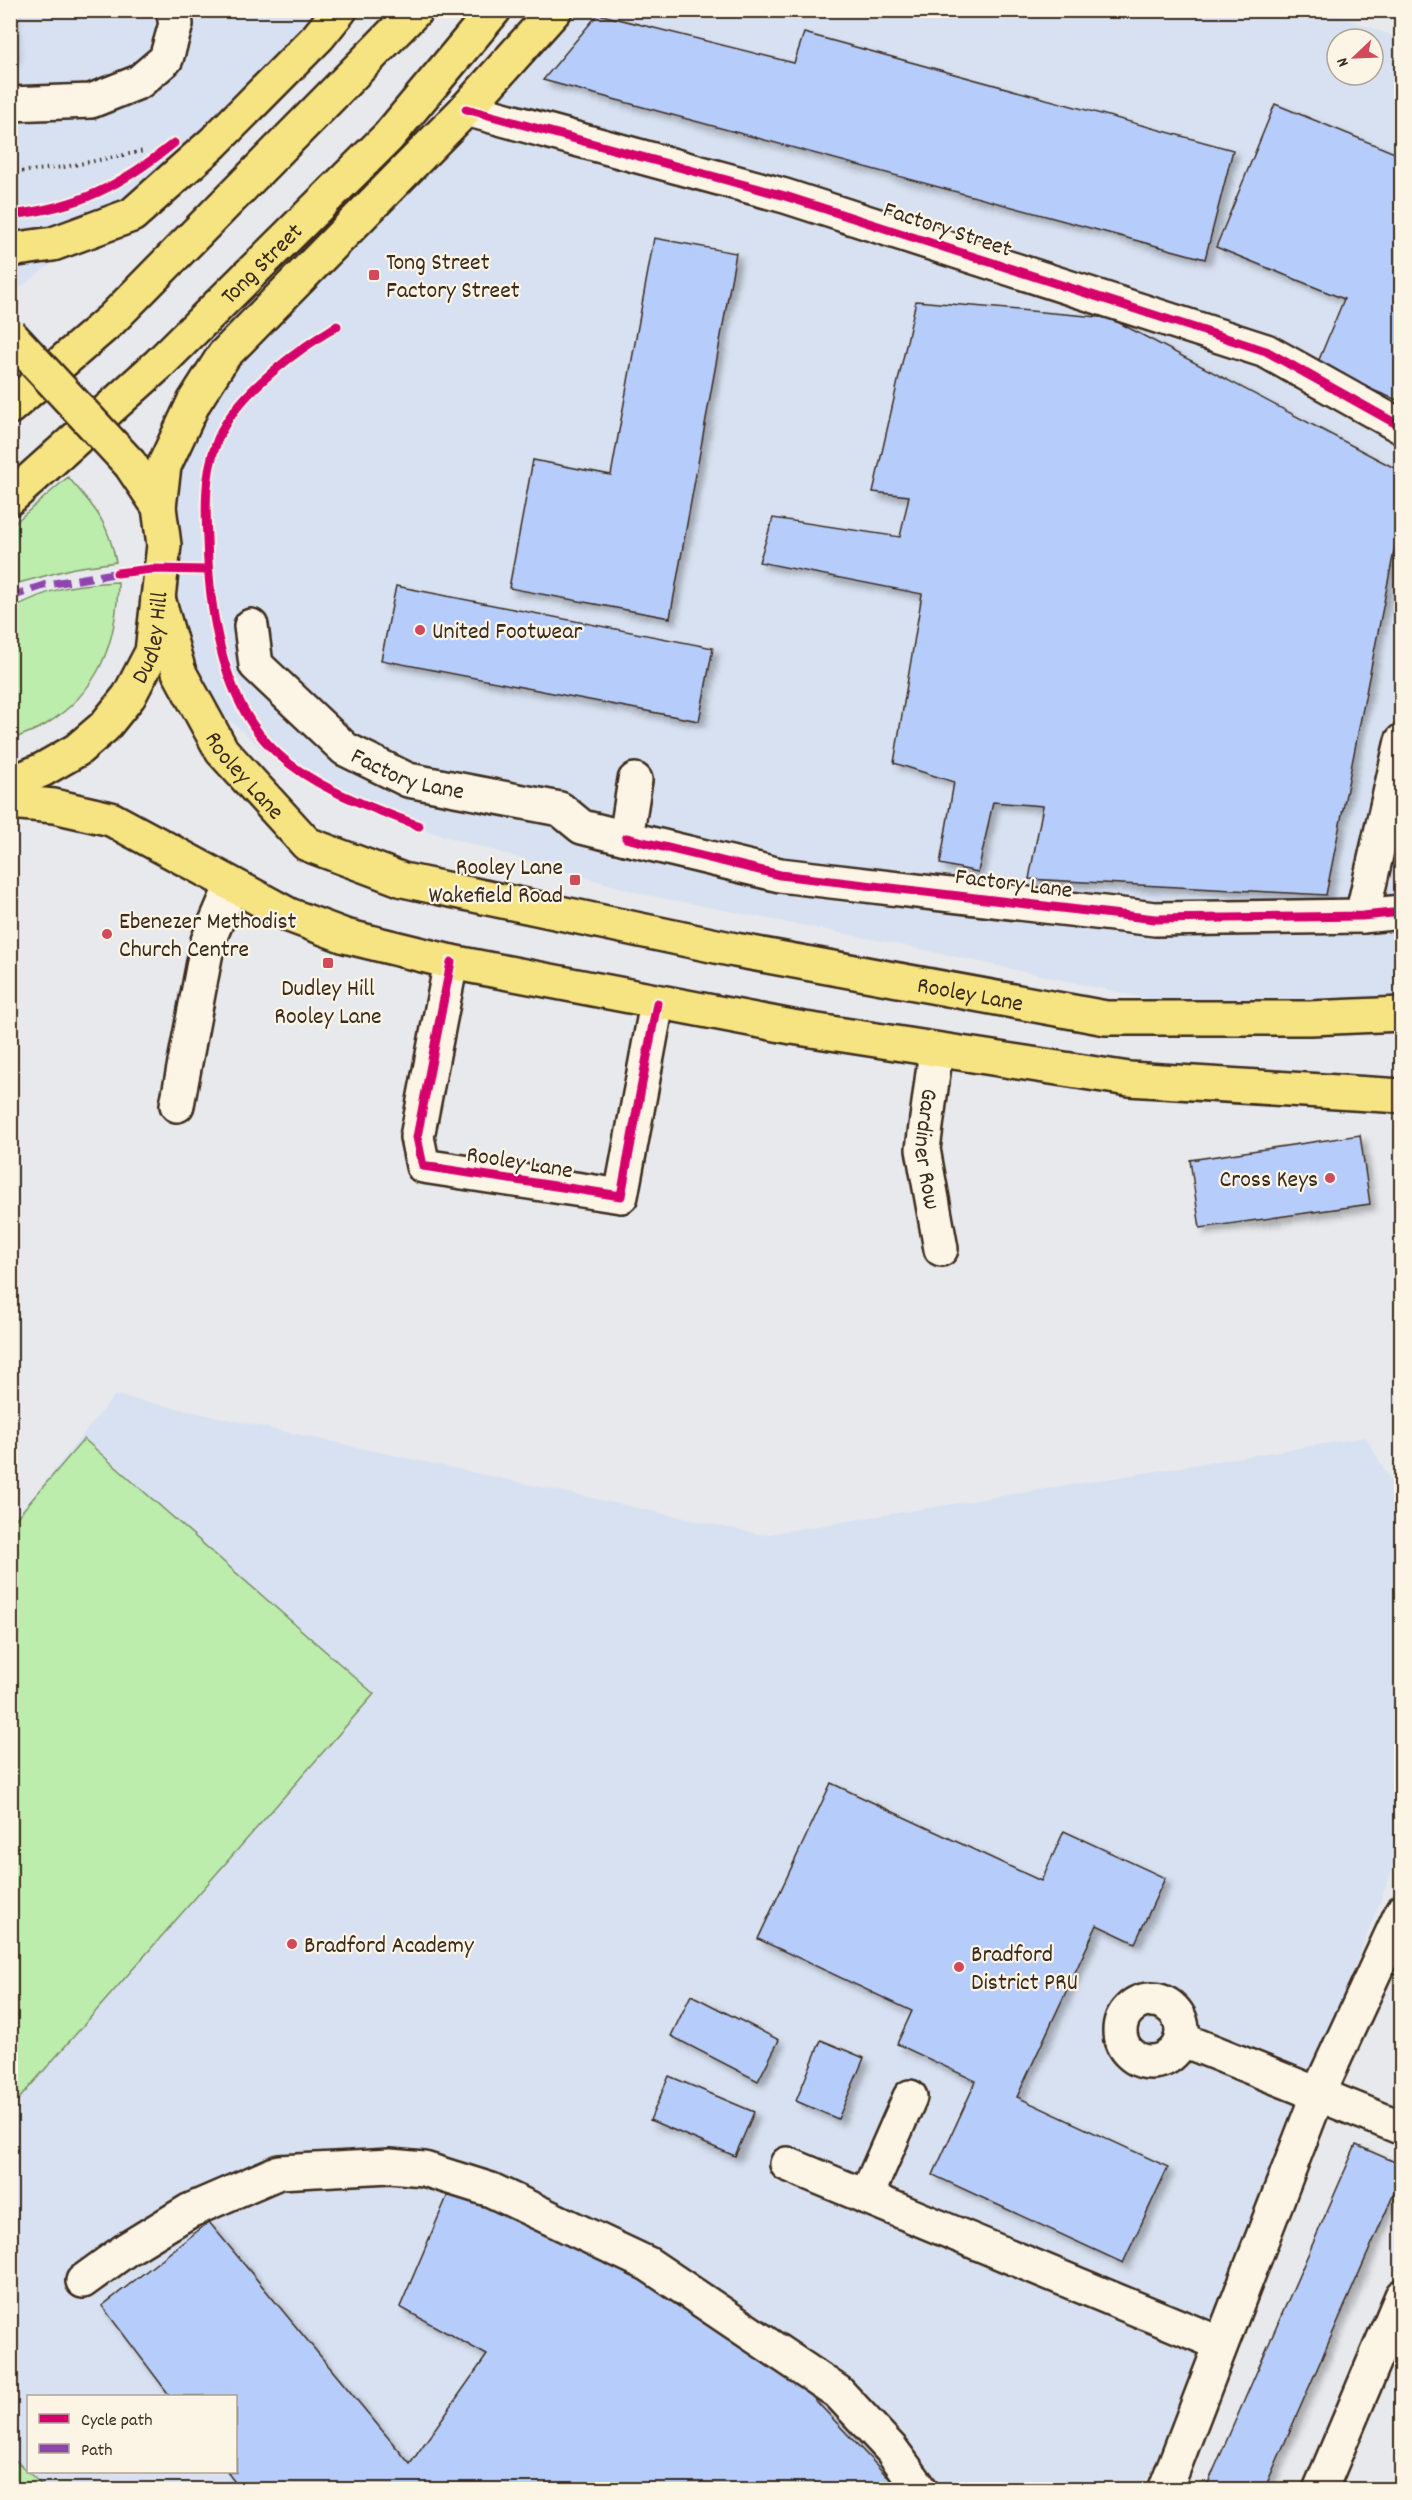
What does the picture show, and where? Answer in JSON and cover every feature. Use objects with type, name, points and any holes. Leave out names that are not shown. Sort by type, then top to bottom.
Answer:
[{"type":"main road","points":[[10,250],[53,244],[132,215],[213,143],[318,37],[340,10]]},
{"type":"main road","points":[[10,407],[111,320],[416,10]]},
{"type":"main road","name":"Tong Street","points":[[10,498],[158,365],[388,137],[494,10]]},
{"type":"main road","points":[[159,507],[164,466],[194,402],[224,355],[466,109],[555,10]]},
{"type":"main road","name":"Dudley Hill","points":[[10,335],[130,464],[159,507],[164,545],[152,652],[129,696],[104,727],[76,750],[42,770],[10,784]]},
{"type":"main road","name":"Rooley Lane","points":[[158,598],[178,672],[222,751],[307,844],[403,880],[735,950],[1106,1018],[1310,1018],[1401,1014]]},
{"type":"main road","points":[[10,802],[54,806],[111,819],[289,915],[345,936],[451,962],[657,1003],[936,1050],[1129,1079],[1401,1096]]},
{"type":"street","points":[[10,104],[91,101],[139,82],[166,58],[176,24],[173,10]]},
{"type":"street","name":"Factory Street","points":[[466,109],[785,196],[1266,351],[1401,427]]},
{"type":"street","name":"Factory Lane","points":[[251,626],[256,664],[345,749],[408,780],[560,809],[582,827],[626,838],[780,875],[1155,919],[1362,916],[1401,912]]},
{"type":"street","points":[[1362,916],[1401,741]]},
{"type":"street","points":[[626,838],[634,780]]},
{"type":"street","points":[[177,1105],[208,941],[232,885]]},
{"type":"street","name":"Rooley Lane","points":[[451,962],[417,1137],[423,1166],[621,1196],[657,1003]]},
{"type":"street","name":"Gardiner Row","points":[[936,1050],[923,1149],[941,1249]]},
{"type":"street","points":[[1165,2490],[1318,2094],[1401,1912]]},
{"type":"street","points":[[1181,2039],[1401,2128]]},
{"type":"street","points":[[866,2196],[910,2097]]},
{"type":"street","points":[[787,2164],[1221,2344]]},
{"type":"street","points":[[83,2281],[127,2249],[189,2211],[279,2172],[390,2166],[424,2169],[491,2190],[648,2264],[838,2392],[891,2449],[921,2490]]},
{"type":"street","points":[[1320,2490],[1401,2296]]},
{"type":"path","points":[[10,174],[64,167],[148,151]]},
{"type":"shaded area","points":[[1323,10],[1369,27],[1325,27],[1325,87],[1385,87],[1385,33],[1401,39],[1401,1004],[1168,1003],[897,944],[642,894],[380,817],[292,775],[152,652],[164,545],[194,402],[555,11]]},
{"type":"shaded area","points":[[11,11],[326,11],[100,226],[11,295]]},
{"type":"shaded area","points":[[115,1395],[762,1535],[1366,1437],[1401,1500],[1401,1847],[1198,2374],[1142,2489],[11,2489],[10,1525]]},
{"type":"green space","points":[[68,477],[99,516],[109,536],[116,562],[74,568],[11,585],[11,526]]},
{"type":"green space","points":[[118,582],[114,625],[109,645],[92,681],[64,712],[45,725],[11,740],[11,609],[38,596],[63,588]]},
{"type":"green space","points":[[84,1439],[374,1694],[11,2108],[11,1524]]},
{"type":"green space","points":[[11,2456],[46,2489],[11,2489]]},
{"type":"building","points":[[10,10],[12,10],[13,58],[10,58]]},
{"type":"building","points":[[598,14],[794,63],[804,33],[1233,150],[1205,259],[543,80]]},
{"type":"building","points":[[1275,104],[1402,156],[1402,402],[1316,367],[1344,299],[1216,247]]},
{"type":"building","points":[[654,238],[736,253],[670,618],[509,588],[533,460],[611,475]]},
{"type":"building","points":[[916,301],[1110,318],[1402,472],[1402,511],[1326,895],[1029,879],[1043,806],[993,802],[978,872],[940,864],[954,782],[894,763],[922,594],[759,562],[773,518],[900,537],[909,496],[873,492]]},
{"type":"building","points":[[396,586],[713,648],[699,721],[381,660]]},
{"type":"building","points":[[1360,1135],[1370,1204],[1200,1228],[1190,1160]]},
{"type":"building","points":[[831,1783],[1041,1881],[1064,1831],[1165,1878],[1135,1943],[1097,1925],[1017,2097],[1168,2167],[1123,2263],[933,2175],[976,2081],[897,2044],[912,2011],[758,1939]]},
{"type":"building","points":[[691,1995],[779,2040],[758,2081],[671,2036]]},
{"type":"building","points":[[1402,2033],[1402,2052],[1395,2049]]},
{"type":"building","points":[[821,2040],[864,2058],[838,2119],[796,2101]]},
{"type":"building","points":[[669,2076],[754,2112],[735,2156],[650,2120]]},
{"type":"building","points":[[1356,2145],[1402,2165],[1402,2175],[1264,2490],[1205,2490]]},
{"type":"building","points":[[452,2185],[611,2255],[768,2350],[900,2490],[241,2490],[228,2473],[237,2473],[237,2395],[169,2395],[102,2306],[209,2222],[410,2464],[487,2355],[400,2307]]},
{"type":"marked path","points":[[10,597],[45,585],[117,573]]},
{"type":"cycle path","points":[[466,109],[785,196],[1266,351],[1402,427]]},
{"type":"cycle path","points":[[10,215],[57,207],[98,192],[136,171],[174,143]]},
{"type":"cycle path","points":[[337,326],[306,346],[259,384],[245,398],[223,428],[213,454],[207,482],[206,510],[211,596],[222,654],[231,683],[259,733],[293,767],[327,788],[419,826]]},
{"type":"cycle path","points":[[117,573],[152,569],[208,570]]},
{"type":"cycle path","points":[[626,838],[780,875],[1155,919],[1362,916],[1402,912]]},
{"type":"cycle path","points":[[451,962],[417,1137],[423,1166],[621,1196],[657,1003]]},
{"type":"place","name":"Tong Street Factory Street","points":[[374,275]]},
{"type":"place","name":"United Footwear","points":[[420,630]]},
{"type":"place","name":"Rooley Lane Wakefield Road","points":[[575,880]]},
{"type":"place","name":"Ebenezer Methodist Church Centre","points":[[107,934]]},
{"type":"place","name":"Dudley Hill Rooley Lane","points":[[328,963]]},
{"type":"place","name":"Cross Keys","points":[[1330,1178]]},
{"type":"place","name":"Bradford Academy","points":[[292,1944]]},
{"type":"place","name":"Bradford District PRU","points":[[959,1967]]}]
